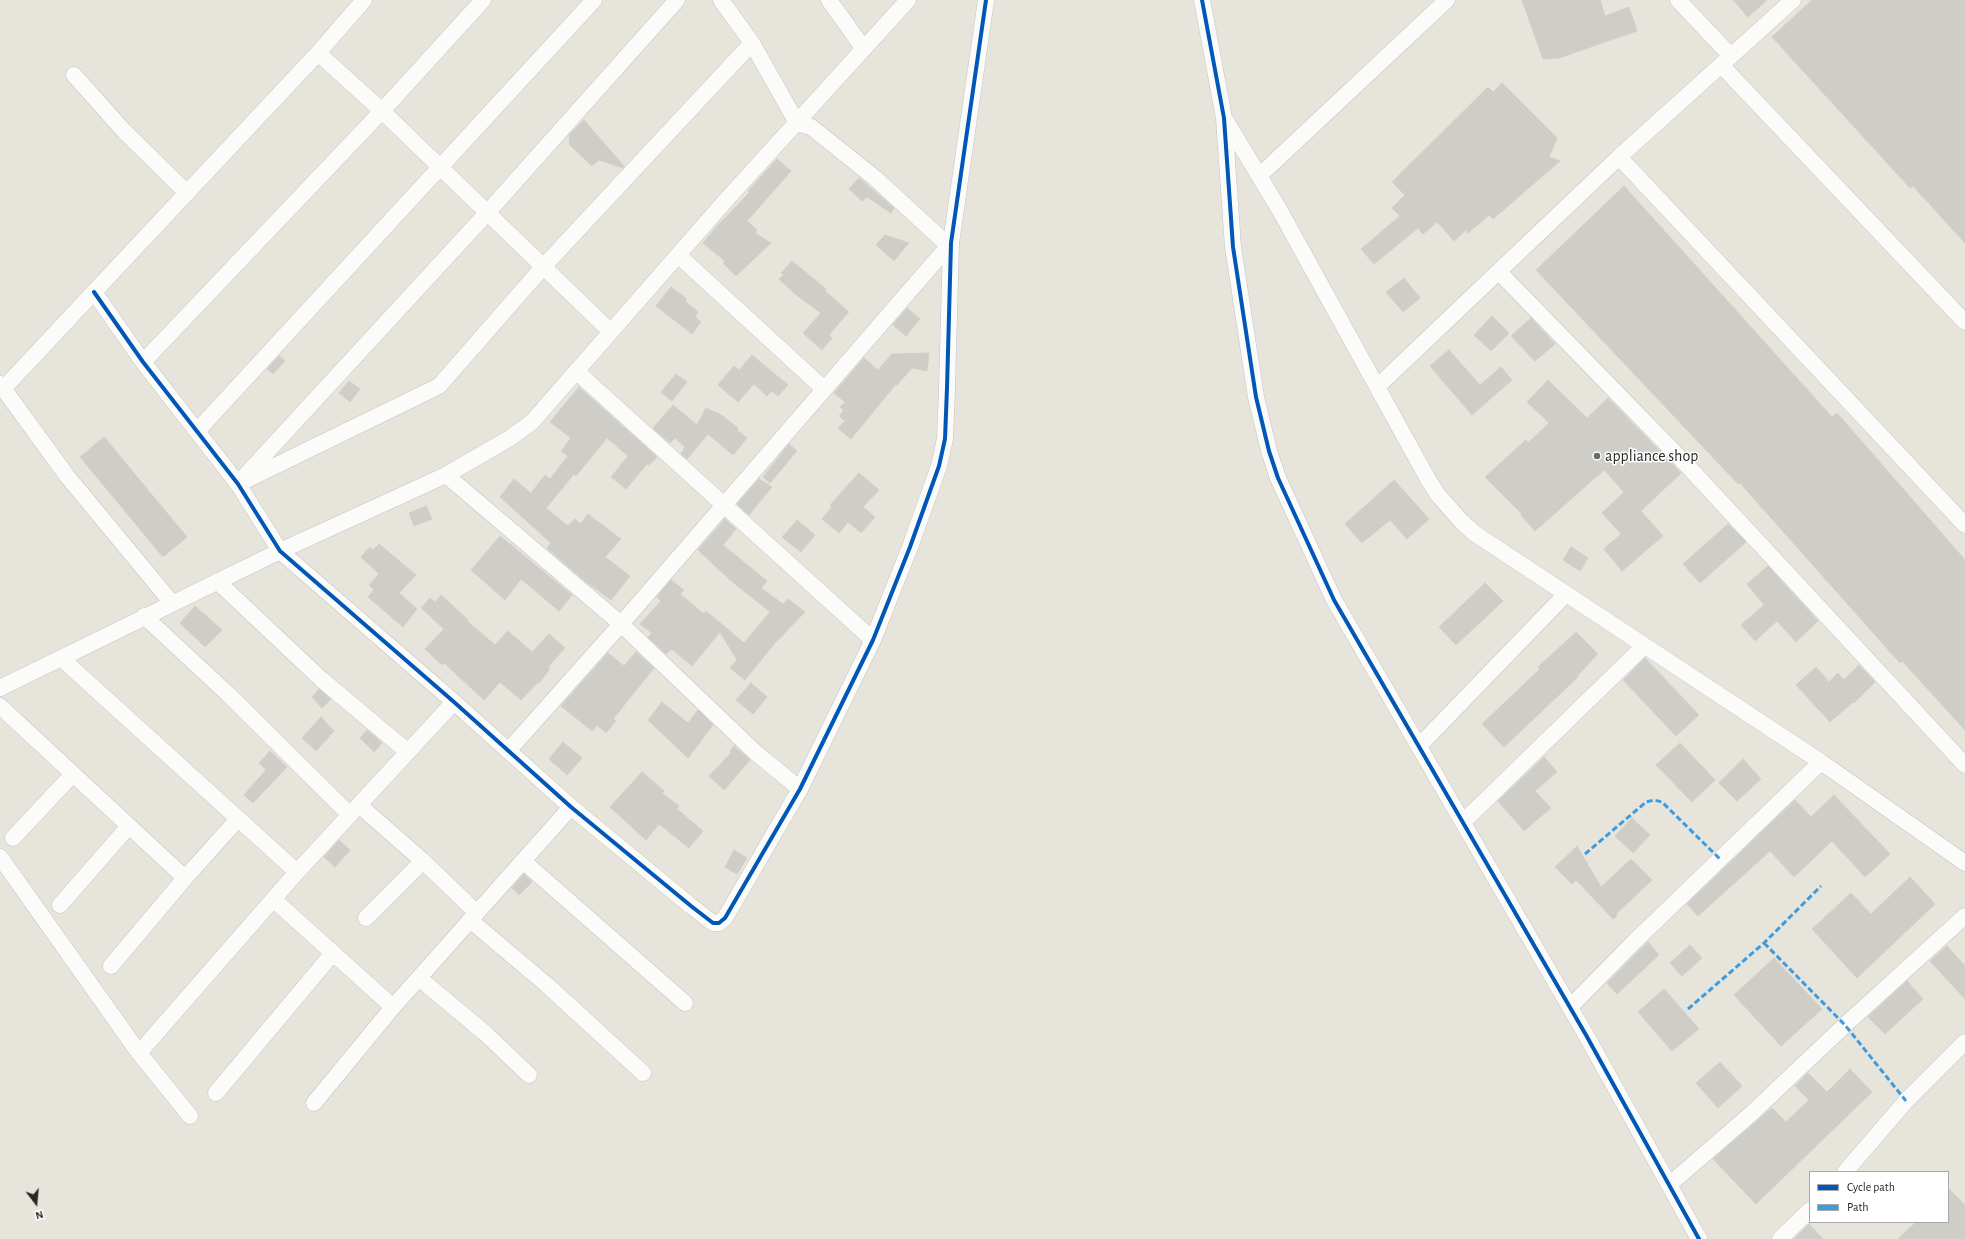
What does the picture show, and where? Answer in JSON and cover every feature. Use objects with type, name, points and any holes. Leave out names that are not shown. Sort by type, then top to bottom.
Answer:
[{"type":"street","points":[[172,603],[68,476],[2,387],[94,292],[186,192],[318,53],[364,0]]},
{"type":"street","points":[[143,362],[382,111],[483,0]]},
{"type":"street","points":[[198,430],[594,0]]},
{"type":"street","points":[[238,484],[487,213],[676,0]]},
{"type":"street","points":[[721,0],[752,43],[797,123],[811,127],[876,178],[950,245]]},
{"type":"street","points":[[829,0],[864,49]]},
{"type":"street","points":[[0,688],[216,581],[446,475],[510,438],[532,422],[678,255],[908,0]]},
{"type":"street","points":[[94,292],[143,362],[198,430],[238,484],[280,551],[454,702],[571,807],[690,906],[716,924],[725,918],[800,790],[873,640],[932,488],[945,439],[951,296],[950,245],[986,0]]},
{"type":"street","points":[[1202,0],[1224,118],[1233,247],[1256,397],[1269,451],[1291,508],[1334,600],[1570,1007],[1670,1184],[1699,1239]]},
{"type":"street","points":[[1259,176],[1447,0]]},
{"type":"street","points":[[1678,0],[1726,61],[1965,322]]},
{"type":"street","points":[[1378,386],[1619,157],[1793,0]]},
{"type":"street","points":[[238,484],[439,386],[544,267],[752,43]]},
{"type":"street","points":[[318,53],[382,111],[611,332]]},
{"type":"street","points":[[74,75],[124,131],[186,192]]},
{"type":"street","points":[[1224,118],[1259,176],[1378,386],[1429,481],[1438,495],[1462,522],[1474,533],[1822,762],[1965,863]]},
{"type":"street","points":[[1619,157],[1965,525]]},
{"type":"street","points":[[508,751],[621,624],[950,245]]},
{"type":"street","points":[[678,255],[824,389]]},
{"type":"street","points":[[1499,272],[1682,460],[1965,765]]},
{"type":"street","points":[[576,372],[873,640]]},
{"type":"street","points":[[446,475],[621,624],[756,753],[800,790]]},
{"type":"street","points":[[216,581],[321,679],[408,752]]},
{"type":"street","points":[[1419,746],[1566,594]]},
{"type":"street","points":[[144,616],[354,810],[423,861],[474,916],[643,1073]]},
{"type":"street","points":[[1463,822],[1644,646]]},
{"type":"street","points":[[61,658],[297,872]]},
{"type":"street","points":[[139,1053],[297,872],[454,702]]},
{"type":"street","points":[[0,706],[185,878]]},
{"type":"street","points":[[1570,1007],[1635,941],[1822,762]]},
{"type":"street","points":[[13,838],[73,774]]},
{"type":"street","points":[[314,1103],[393,1007],[571,807]]},
{"type":"street","points":[[111,966],[185,878],[238,819]]},
{"type":"street","points":[[60,905],[128,826]]},
{"type":"street","points":[[0,857],[139,1053],[190,1116]]},
{"type":"street","points":[[366,918],[423,861]]},
{"type":"street","points":[[523,861],[685,1003]]},
{"type":"street","points":[[273,899],[393,1007]]},
{"type":"street","points":[[1670,1184],[1752,1113],[1965,916]]},
{"type":"street","points":[[216,1093],[333,953]]},
{"type":"street","points":[[419,978],[486,1034],[529,1075]]},
{"type":"street","points":[[1846,1171],[1906,1101],[1965,1042]]},
{"type":"street","points":[[1780,1239],[1809,1211]]},
{"type":"building","points":[[1522,0],[1600,0],[1605,16],[1629,7],[1637,31],[1559,58],[1543,59]]},
{"type":"building","points":[[1733,0],[1767,0],[1748,17]]},
{"type":"building","points":[[1812,0],[1965,0],[1965,243],[1913,186],[1910,188],[1772,37]]},
{"type":"building","points":[[1502,83],[1557,138],[1549,157],[1560,161],[1493,219],[1489,215],[1467,234],[1467,229],[1454,241],[1437,222],[1423,234],[1418,228],[1374,264],[1361,249],[1400,216],[1392,208],[1405,195],[1392,182],[1488,87],[1493,92]]},
{"type":"building","points":[[584,120],[624,166],[623,168],[599,160],[592,166],[570,145],[569,135]]},
{"type":"building","points":[[777,159],[791,171],[747,221],[757,230],[755,233],[771,243],[736,276],[723,263],[725,261],[703,243],[750,192],[748,191]]},
{"type":"building","points":[[859,178],[894,208],[891,213],[867,197],[862,201],[849,189]]},
{"type":"building","points":[[1624,186],[1832,417],[1837,413],[1965,560],[1965,730],[1902,661],[1900,663],[1740,483],[1738,484],[1536,270]]},
{"type":"building","points":[[885,235],[909,243],[894,261],[876,245]]},
{"type":"building","points":[[792,261],[826,289],[825,291],[849,312],[829,335],[832,338],[822,350],[803,333],[821,313],[795,294],[779,279],[784,275],[781,273]]},
{"type":"building","points":[[1404,278],[1420,298],[1403,312],[1386,292]]},
{"type":"building","points":[[671,287],[687,299],[685,301],[698,312],[695,317],[701,322],[692,334],[656,306]]},
{"type":"building","points":[[907,308],[920,319],[906,336],[893,325]]},
{"type":"building","points":[[1492,316],[1509,333],[1491,351],[1474,335]]},
{"type":"building","points":[[1531,318],[1555,344],[1535,361],[1511,336]]},
{"type":"building","points":[[1449,350],[1480,385],[1501,367],[1512,380],[1472,415],[1430,366]]},
{"type":"building","points":[[929,353],[927,371],[912,368],[897,385],[896,384],[851,439],[838,428],[845,421],[839,416],[844,410],[840,407],[845,402],[834,393],[864,358],[878,370],[892,354]]},
{"type":"building","points":[[752,355],[788,385],[778,396],[772,391],[767,396],[754,384],[738,402],[718,385],[734,366],[739,370]]},
{"type":"building","points":[[279,356],[285,361],[273,374],[267,369]]},
{"type":"building","points":[[676,374],[687,382],[672,401],[661,392]]},
{"type":"building","points":[[1548,380],[1587,418],[1608,398],[1681,473],[1641,511],[1663,536],[1622,571],[1604,549],[1621,534],[1602,513],[1624,492],[1604,470],[1535,531],[1521,515],[1522,514],[1485,477],[1526,440],[1528,443],[1549,423],[1527,402]]},
{"type":"building","points":[[349,381],[360,389],[350,402],[339,393]]},
{"type":"building","points":[[579,387],[657,457],[649,465],[647,464],[626,489],[611,477],[628,456],[607,438],[576,476],[574,474],[546,508],[568,526],[575,519],[580,524],[588,514],[621,539],[605,557],[630,576],[611,600],[585,581],[547,548],[551,543],[500,497],[514,479],[531,493],[545,475],[550,479],[568,456],[561,451],[571,438],[550,422]]},
{"type":"building","points":[[673,405],[697,425],[706,408],[723,416],[738,428],[737,430],[747,438],[733,455],[708,434],[687,459],[681,454],[685,447],[675,438],[670,443],[653,428]]},
{"type":"building","points":[[104,437],[187,537],[163,557],[80,457]]},
{"type":"building","points":[[789,444],[797,451],[770,483],[763,477]]},
{"type":"building","points":[[859,473],[879,490],[863,507],[875,517],[861,533],[848,522],[839,533],[822,519],[832,507],[830,505]]},
{"type":"building","points":[[759,479],[772,487],[749,515],[737,504]]},
{"type":"building","points":[[1394,480],[1429,519],[1407,539],[1390,520],[1362,543],[1345,524]]},
{"type":"building","points":[[426,506],[432,519],[414,526],[409,513]]},
{"type":"building","points":[[725,519],[736,529],[723,545],[767,581],[761,588],[783,604],[788,599],[805,612],[775,643],[745,680],[730,668],[737,660],[720,632],[692,666],[672,649],[666,654],[648,637],[652,633],[640,624],[661,601],[657,597],[671,580],[684,590],[680,594],[704,614],[706,611],[744,643],[770,612],[730,580],[698,550]]},
{"type":"building","points":[[797,520],[815,535],[801,552],[782,537]]},
{"type":"building","points":[[1728,524],[1746,542],[1700,583],[1683,564]]},
{"type":"building","points":[[500,536],[572,595],[559,611],[521,579],[505,600],[471,570]]},
{"type":"building","points":[[379,544],[416,575],[399,593],[417,609],[403,627],[368,597],[374,590],[369,585],[379,574],[361,557],[370,547],[373,550]]},
{"type":"building","points":[[1571,547],[1588,558],[1580,571],[1563,560]]},
{"type":"building","points":[[1768,566],[1818,621],[1796,642],[1777,621],[1755,641],[1741,625],[1764,605],[1747,584]]},
{"type":"building","points":[[1485,583],[1503,601],[1456,645],[1439,627]]},
{"type":"building","points":[[441,595],[468,620],[467,621],[495,645],[508,631],[532,652],[549,634],[565,648],[549,666],[549,670],[540,682],[537,683],[521,700],[500,682],[484,700],[444,663],[442,665],[425,649],[444,629],[421,608],[430,598],[435,602]]},
{"type":"building","points":[[195,606],[222,630],[205,647],[180,623]]},
{"type":"building","points":[[1576,632],[1598,654],[1577,676],[1578,677],[1504,747],[1482,724],[1540,669],[1538,667]]},
{"type":"building","points":[[636,652],[654,668],[613,719],[616,721],[606,733],[597,725],[592,731],[561,706],[608,653],[624,666]]},
{"type":"building","points":[[1645,658],[1699,715],[1676,736],[1623,680]]},
{"type":"building","points":[[1859,665],[1875,682],[1854,703],[1853,702],[1830,722],[1796,685],[1816,667],[1829,682],[1838,673],[1844,680]]},
{"type":"building","points":[[751,683],[767,697],[753,714],[736,700]]},
{"type":"building","points":[[319,689],[331,699],[322,708],[312,697]]},
{"type":"building","points":[[662,702],[688,723],[698,710],[713,725],[688,758],[648,720]]},
{"type":"building","points":[[321,717],[334,731],[316,751],[302,738]]},
{"type":"building","points":[[367,730],[382,743],[374,752],[360,738]]},
{"type":"building","points":[[563,742],[582,758],[567,775],[549,759]]},
{"type":"building","points":[[1680,743],[1715,780],[1692,802],[1656,765]]},
{"type":"building","points":[[734,746],[750,760],[724,790],[709,776],[731,753],[730,751]]},
{"type":"building","points":[[270,751],[287,767],[253,803],[244,795],[266,770],[259,763]]},
{"type":"building","points":[[1544,757],[1557,772],[1535,791],[1551,808],[1524,831],[1498,801]]},
{"type":"building","points":[[1743,759],[1761,779],[1737,801],[1719,783]]},
{"type":"building","points":[[642,772],[664,791],[662,793],[679,806],[677,809],[703,831],[689,848],[659,824],[646,840],[610,807]]},
{"type":"building","points":[[1834,795],[1890,854],[1865,877],[1832,841],[1794,877],[1770,851],[1698,916],[1687,904],[1795,800],[1811,817]]},
{"type":"building","points":[[1632,818],[1650,835],[1633,853],[1615,836]]},
{"type":"building","points":[[339,840],[350,850],[335,867],[324,857]]},
{"type":"building","points":[[1577,846],[1601,887],[1631,859],[1652,880],[1616,914],[1617,916],[1613,919],[1576,880],[1572,884],[1555,867]]},
{"type":"building","points":[[734,850],[747,858],[737,874],[725,867]]},
{"type":"building","points":[[524,874],[532,882],[519,895],[512,888]]},
{"type":"building","points":[[1910,877],[1935,904],[1857,978],[1812,929],[1851,893],[1871,914]]},
{"type":"building","points":[[1648,942],[1659,955],[1617,994],[1607,983]]},
{"type":"building","points":[[1690,945],[1702,958],[1682,976],[1670,963]]},
{"type":"building","points":[[1947,946],[1965,966],[1965,999],[1930,961]]},
{"type":"building","points":[[1774,958],[1822,1009],[1781,1046],[1734,995]]},
{"type":"building","points":[[1907,981],[1923,999],[1885,1034],[1868,1017]]},
{"type":"building","points":[[1664,989],[1699,1029],[1672,1051],[1638,1012]]},
{"type":"building","points":[[1720,1062],[1742,1086],[1718,1108],[1696,1083]]},
{"type":"building","points":[[1850,1069],[1872,1092],[1756,1204],[1713,1159],[1772,1108],[1786,1122],[1809,1100],[1795,1086],[1808,1073],[1827,1092]]},
{"type":"building","points":[[1949,1189],[1965,1205],[1965,1239],[1898,1239],[1915,1223],[1949,1223]]},
{"type":"building","points":[[1809,1224],[1823,1239],[1794,1239]]},
{"type":"marked path","points":[[1585,854],[1646,802],[1654,800],[1662,802],[1721,860]]},
{"type":"marked path","points":[[1688,1009],[1764,943],[1821,886]]},
{"type":"marked path","points":[[1764,943],[1845,1025],[1906,1101]]},
{"type":"cycle path","points":[[94,292],[143,362],[238,484],[280,551],[454,702],[571,807],[691,906],[713,923],[719,923],[725,918],[800,789],[873,640],[910,547],[939,466],[945,439],[951,243],[986,0]]},
{"type":"cycle path","points":[[1202,0],[1224,118],[1233,247],[1256,397],[1269,451],[1278,478],[1334,600],[1586,1035],[1699,1239]]},
{"type":"place","name":"appliance shop","points":[[1597,456]]}]
